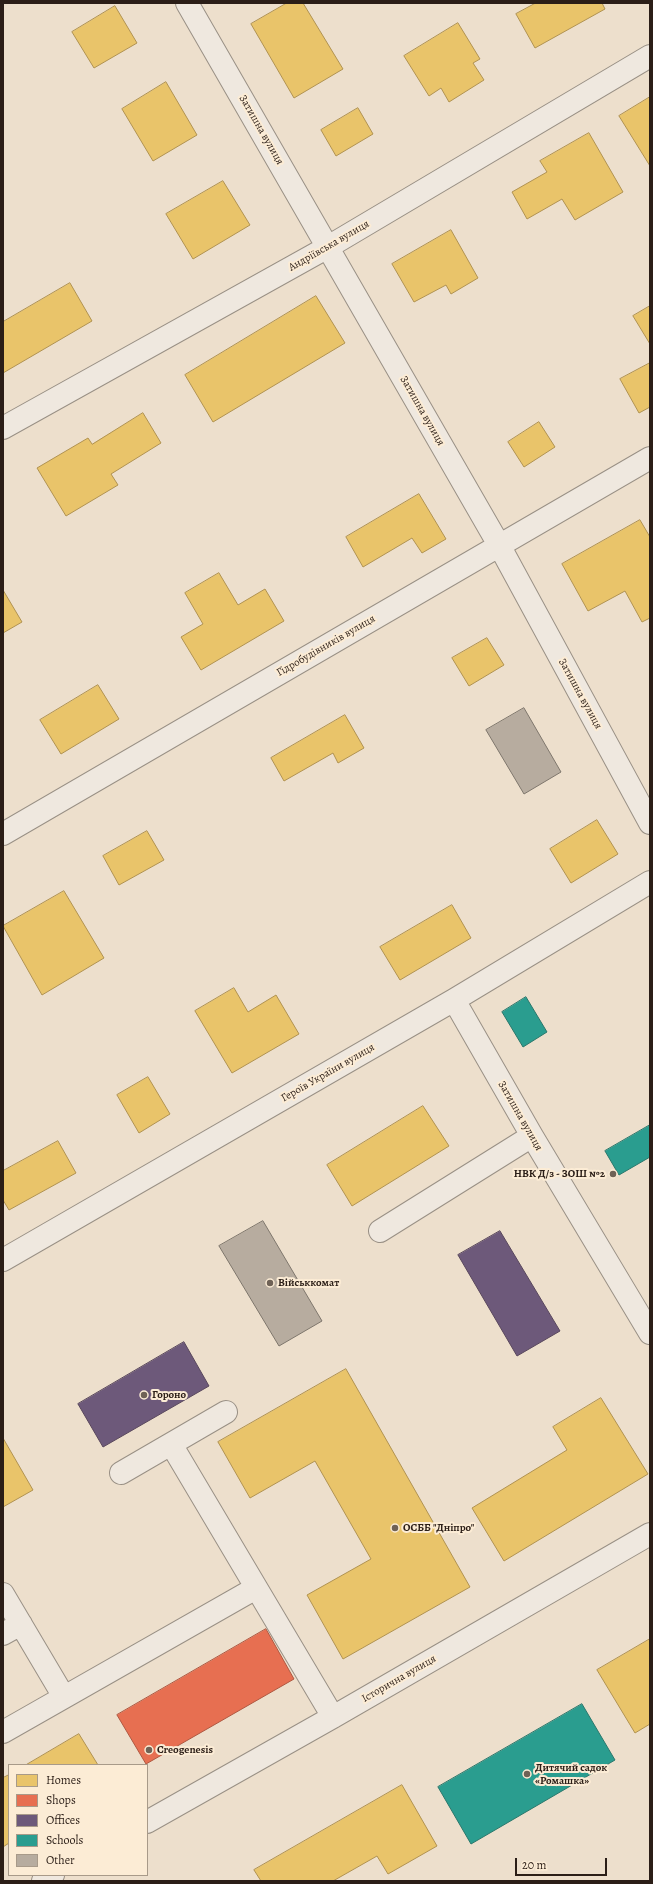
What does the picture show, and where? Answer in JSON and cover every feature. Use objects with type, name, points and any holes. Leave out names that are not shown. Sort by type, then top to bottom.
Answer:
[{"type":"street","name":"Затишна вулиця","points":[[187,3],[499,545],[650,823]]},
{"type":"street","name":"Андріївська вулиця","points":[[3,428],[328,247],[650,56]]},
{"type":"street","name":"Гідробудівників вулиця","points":[[3,834],[650,458]]},
{"type":"street","name":"Героїв України вулиця","points":[[3,1260],[454,1000],[650,882]]},
{"type":"street","name":"Затишна вулиця","points":[[454,1000],[532,1136],[650,1334]]},
{"type":"street","points":[[380,1230],[532,1136]]},
{"type":"street","points":[[121,1473],[226,1412]]},
{"type":"street","points":[[171,1444],[333,1717]]},
{"type":"street","name":"Історична вулиця","points":[[148,1821],[333,1717],[650,1534]]},
{"type":"street","points":[[3,1732],[256,1588]]},
{"type":"street","points":[[3,1594],[12,1629],[64,1697]]},
{"type":"street","points":[[43,1881],[52,1876]]},
{"type":"building: Homes","points":[[287,3],[303,3],[343,69],[294,98],[251,24]]},
{"type":"building: Homes","points":[[536,3],[602,3],[605,9],[535,48],[516,14]]},
{"type":"building: Homes","points":[[115,6],[137,43],[94,68],[72,32]]},
{"type":"building: Homes","points":[[458,23],[480,59],[473,63],[484,80],[449,102],[441,88],[429,96],[404,56]]},
{"type":"building: Homes","points":[[166,82],[197,135],[153,161],[122,109]]},
{"type":"building: Homes","points":[[650,97],[650,166],[619,116]]},
{"type":"building: Homes","points":[[358,108],[373,134],[336,156],[321,130]]},
{"type":"building: Homes","points":[[589,133],[623,192],[575,220],[562,199],[527,219],[512,192],[547,172],[540,161]]},
{"type":"building: Homes","points":[[223,181],[250,225],[193,259],[166,214]]},
{"type":"building: Homes","points":[[451,230],[478,278],[451,294],[446,285],[414,302],[392,264]]},
{"type":"building: Homes","points":[[70,283],[92,321],[3,373],[3,322]]},
{"type":"building: Homes","points":[[316,296],[345,343],[213,422],[185,375]]},
{"type":"building: Homes","points":[[650,306],[650,344],[633,316]]},
{"type":"building: Homes","points":[[650,363],[650,407],[639,413],[620,379]]},
{"type":"building: Homes","points":[[143,413],[161,443],[111,474],[118,485],[66,516],[37,468],[88,438],[92,444]]},
{"type":"building: Homes","points":[[539,422],[555,447],[524,467],[508,442]]},
{"type":"building: Homes","points":[[419,494],[446,539],[422,553],[412,538],[363,567],[346,537]]},
{"type":"building: Homes","points":[[640,520],[650,537],[650,618],[642,622],[625,591],[588,611],[562,564]]},
{"type":"building: Homes","points":[[219,573],[238,605],[265,589],[284,621],[201,670],[181,637],[203,624],[185,593]]},
{"type":"building: Homes","points":[[3,590],[22,622],[3,633]]},
{"type":"building: Homes","points":[[487,638],[504,665],[469,686],[452,658]]},
{"type":"building: Homes","points":[[98,685],[119,719],[61,754],[40,720]]},
{"type":"building: Homes","points":[[345,715],[364,748],[338,763],[333,753],[284,781],[271,758]]},
{"type":"building: Homes","points":[[597,820],[618,854],[571,883],[550,849]]},
{"type":"building: Homes","points":[[147,831],[164,860],[119,885],[103,856]]},
{"type":"building: Homes","points":[[64,891],[104,958],[42,995],[3,926]]},
{"type":"building: Homes","points":[[452,905],[471,938],[400,980],[380,947]]},
{"type":"building: Homes","points":[[234,988],[248,1012],[276,995],[299,1034],[232,1073],[195,1011]]},
{"type":"building: Homes","points":[[148,1077],[170,1114],[139,1133],[117,1095]]},
{"type":"building: Homes","points":[[423,1106],[449,1146],[352,1206],[327,1165]]},
{"type":"building: Homes","points":[[58,1141],[76,1173],[9,1210],[3,1200],[3,1171]]},
{"type":"building: Homes","name":"ОСББ \"Днiпро\"","points":[[346,1369],[470,1587],[343,1659],[307,1595],[371,1559],[315,1461],[250,1498],[218,1442]]},
{"type":"building: Homes","points":[[601,1398],[648,1474],[504,1561],[472,1508],[567,1450],[553,1427]]},
{"type":"building: Homes","points":[[3,1438],[33,1490],[3,1507]]},
{"type":"building: Homes","points":[[650,1639],[650,1724],[635,1733],[597,1670]]},
{"type":"building: Homes","points":[[79,1734],[97,1764],[28,1764]]},
{"type":"building: Homes","points":[[8,1776],[8,1844],[3,1847],[3,1778]]},
{"type":"building: Homes","points":[[402,1785],[437,1846],[388,1874],[377,1856],[333,1881],[261,1881],[254,1870]]},
{"type":"building: Shops","points":[[266,1629],[294,1679],[146,1764],[117,1715]]},
{"type":"building: Offices","points":[[500,1231],[560,1331],[517,1356],[458,1255]]},
{"type":"building: Offices","name":"Гороно","points":[[184,1342],[209,1386],[103,1447],[78,1404]]},
{"type":"building: Schools","points":[[526,997],[547,1032],[523,1047],[502,1012]]},
{"type":"building: Schools","points":[[650,1125],[650,1157],[619,1175],[605,1151]]},
{"type":"building: Schools","name":"Дитячий садок «Ромашка»","points":[[582,1704],[615,1760],[471,1844],[438,1787]]},
{"type":"building: Other","points":[[524,708],[561,772],[524,794],[486,730]]},
{"type":"building: Other","name":"Військкомат","points":[[263,1221],[322,1321],[279,1346],[219,1246]]},
{"type":"place","name":"НВК Д/з - ЗОШ №2","points":[[613,1174]]},
{"type":"place","name":"Військкомат","points":[[270,1283]]},
{"type":"place","name":"Гороно","points":[[144,1395]]},
{"type":"place","name":"ОСББ \"Днiпро\"","points":[[395,1528]]},
{"type":"place","name":"Creogenesis","points":[[149,1750]]},
{"type":"place","name":"Дитячий садок «Ромашка»","points":[[527,1774]]}]
